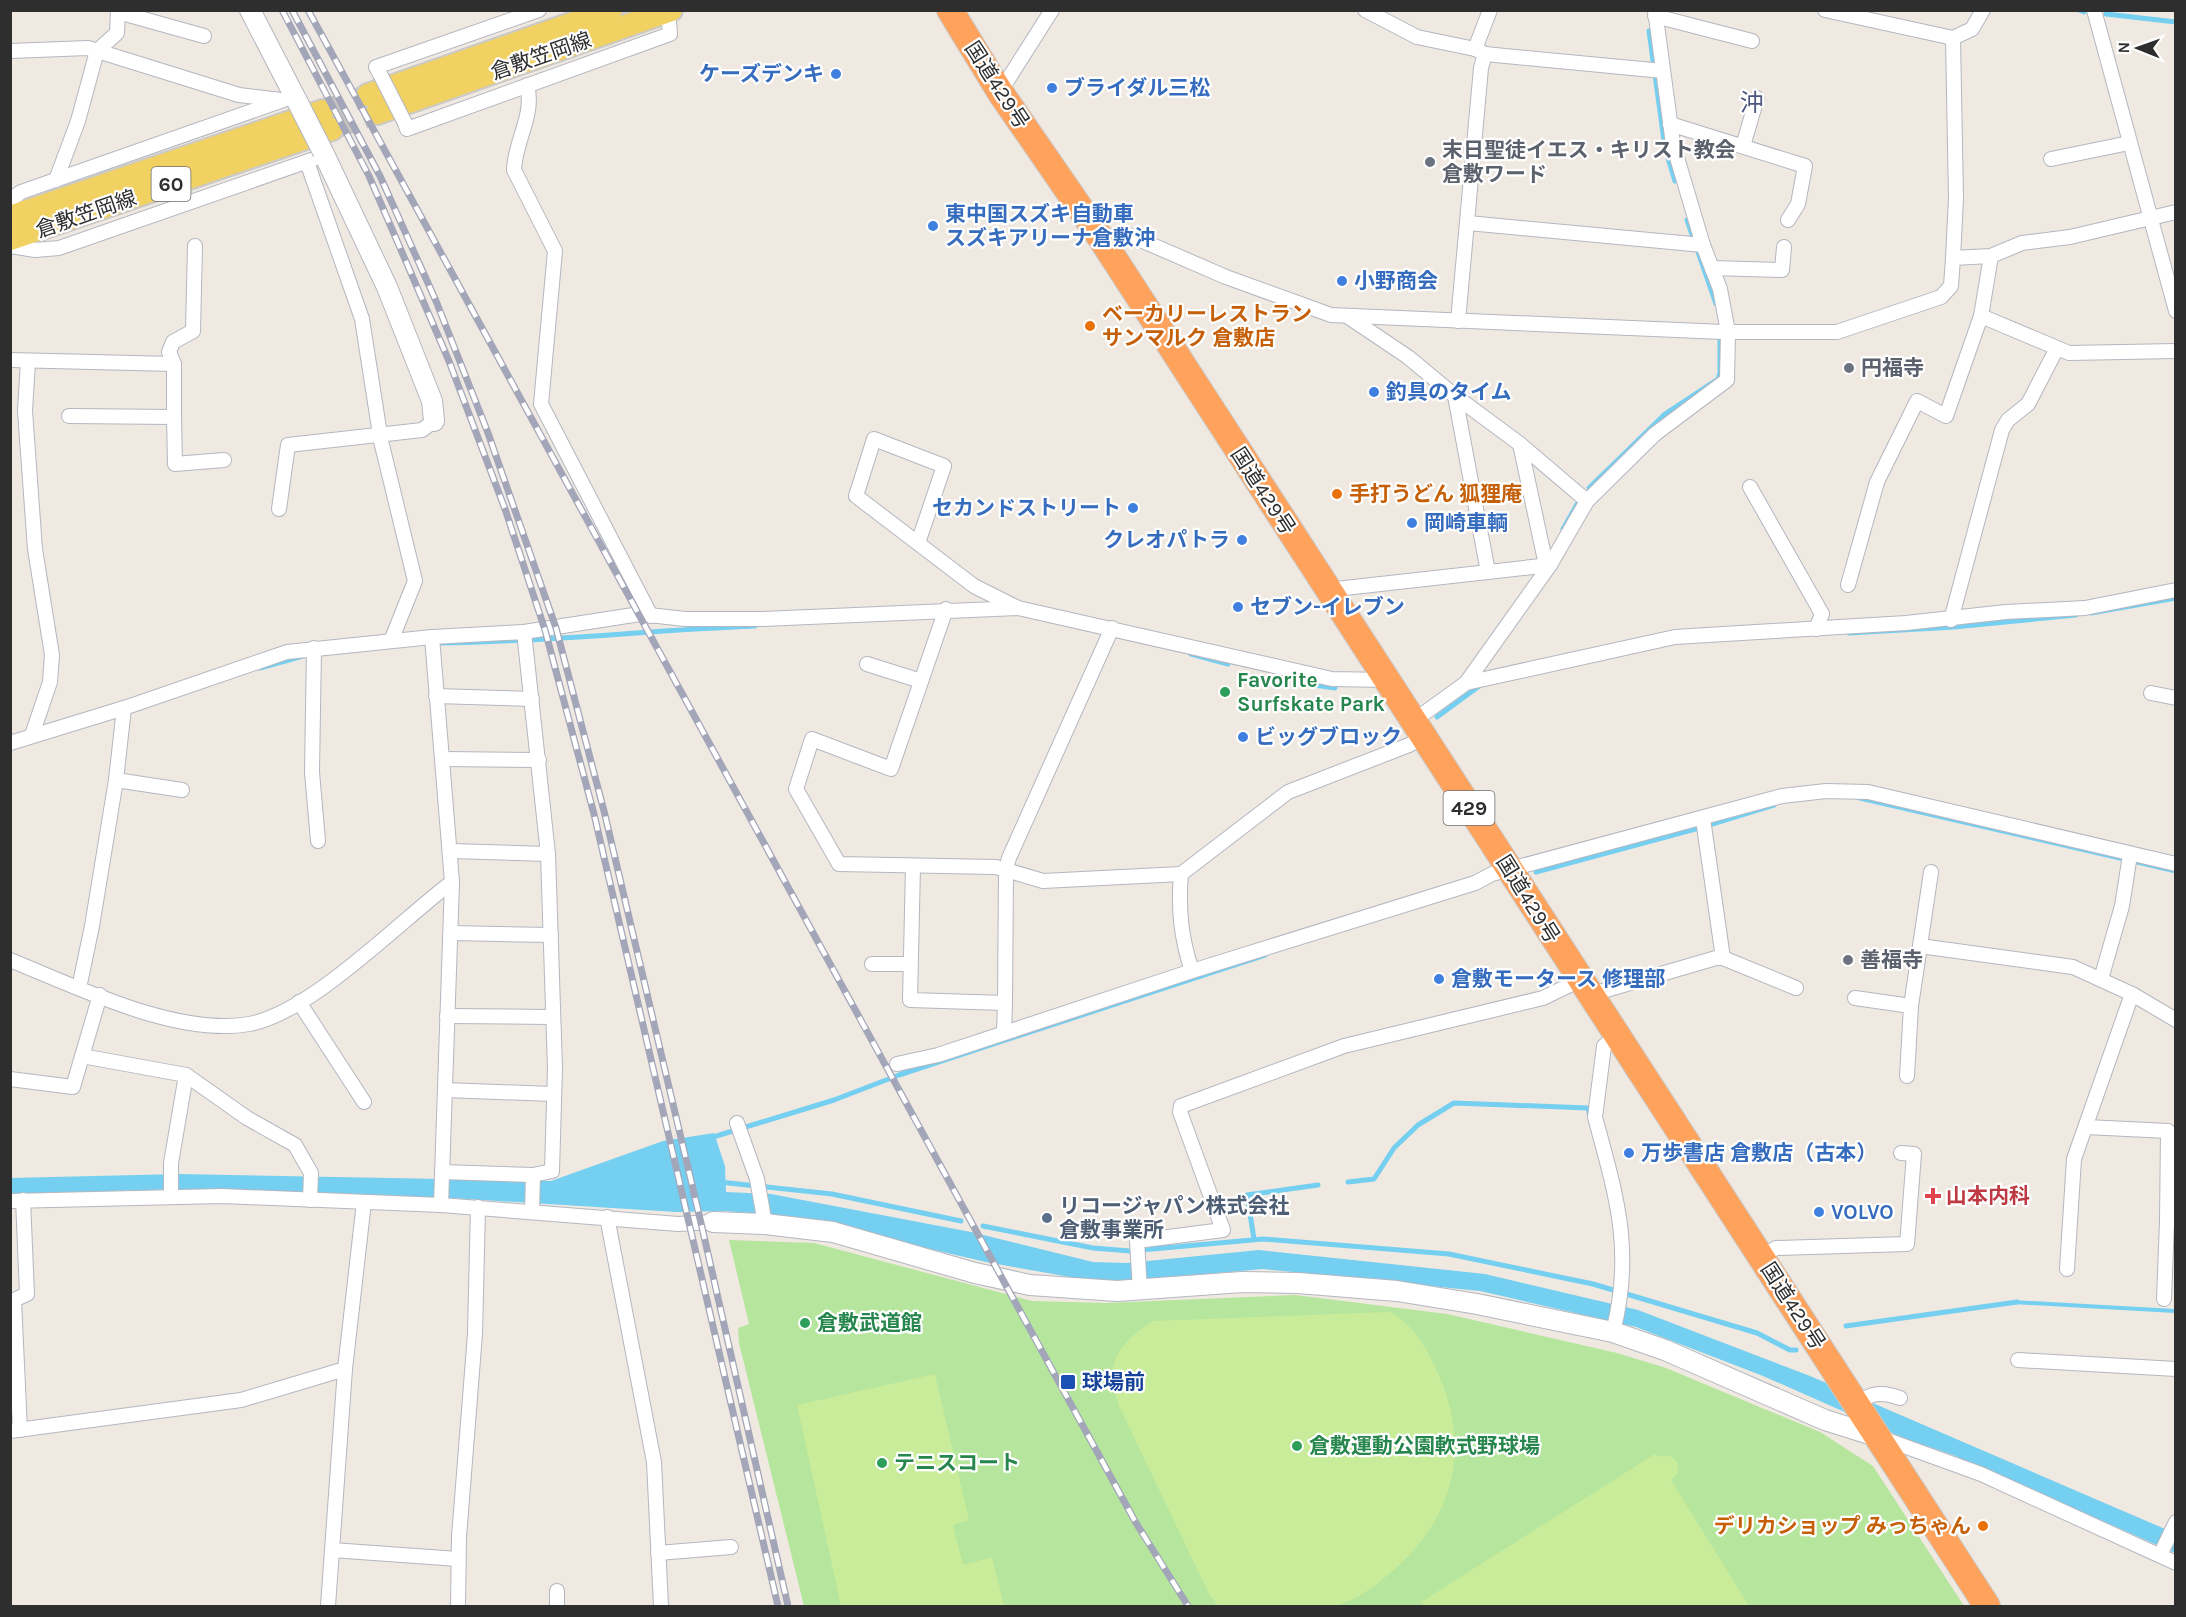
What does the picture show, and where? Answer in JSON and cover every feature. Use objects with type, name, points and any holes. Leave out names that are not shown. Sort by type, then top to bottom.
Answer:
[{"type":"highway","name":"国道429号","points":[[950,10],[1000,92],[1100,237],[1584,988],[1988,1606]]},
{"type":"main road","name":"倉敷笠岡線","points":[[611,10],[373,104],[669,11]]},
{"type":"main road","name":"倉敷笠岡線","points":[[10,217],[327,120],[10,239]]},
{"type":"street","points":[[250,10],[318,156],[387,287],[432,401],[434,421],[422,430],[288,445],[279,509]]},
{"type":"street","points":[[1000,92],[1052,10]]},
{"type":"street","points":[[1365,10],[1417,37],[1480,52],[1657,71]]},
{"type":"street","points":[[1458,321],[1481,68],[1480,52],[1490,10]]},
{"type":"street","points":[[1825,10],[1862,14],[1953,38],[1972,29],[1983,10]]},
{"type":"street","points":[[2094,10],[2175,311]]},
{"type":"street","points":[[56,180],[78,121],[97,51],[117,33],[118,11],[204,36]]},
{"type":"street","points":[[537,11],[376,67],[407,129],[670,34],[669,11]]},
{"type":"street","points":[[944,614],[891,768],[812,739],[796,789],[839,864],[966,866],[1006,869],[1043,881],[1181,874],[1288,792],[1409,745],[1417,730],[1466,683],[1548,565],[1587,501],[1655,434],[1727,380],[1720,289],[1712,268],[1698,245],[1673,144],[1657,71],[1655,13],[1752,41]]},
{"type":"street","points":[[1100,237],[1129,235],[1226,278],[1331,315],[1723,332],[1837,332],[1941,297],[1951,286],[1956,199],[1953,38]]},
{"type":"street","points":[[10,51],[88,48],[239,95],[291,100]]},
{"type":"street","points":[[526,85],[531,101],[514,156],[514,170],[555,250],[542,404],[651,616]]},
{"type":"street","points":[[1743,147],[1757,98]]},
{"type":"street","points":[[10,200],[21,192],[291,100]]},
{"type":"street","points":[[1670,124],[1805,166],[1798,204],[1788,220]]},
{"type":"street","points":[[2051,159],[2129,143]]},
{"type":"street","points":[[10,246],[35,250],[58,248],[318,156]]},
{"type":"street","points":[[318,156],[362,319],[396,510],[400,514],[415,581],[391,641]]},
{"type":"street","points":[[1953,258],[1991,256],[2022,243],[2070,237],[2175,212]]},
{"type":"street","points":[[1468,223],[1698,245]]},
{"type":"street","points":[[195,246],[193,331],[173,342],[169,352],[174,364],[175,464],[224,460]]},
{"type":"street","points":[[1712,268],[1782,270],[1784,247]]},
{"type":"street","points":[[1848,585],[1877,482],[1917,402],[1946,416],[1981,316],[1991,256]]},
{"type":"street","points":[[1346,315],[1408,357],[1455,396],[1520,444],[1587,501]]},
{"type":"street","points":[[1981,316],[2056,350],[2069,353],[2175,351]]},
{"type":"street","points":[[1951,620],[2002,430],[2008,420],[2028,404],[2056,350]]},
{"type":"street","points":[[10,360],[174,364]]},
{"type":"street","points":[[28,360],[25,411],[35,549],[52,655],[50,682],[32,735]]},
{"type":"street","points":[[1455,396],[1488,572]]},
{"type":"street","points":[[69,416],[174,417]]},
{"type":"street","points":[[918,543],[944,466],[874,439],[856,496],[974,586],[1018,608],[1110,633],[1332,679],[1386,680]]},
{"type":"street","points":[[1520,444],[1548,565]]},
{"type":"street","points":[[1750,487],[1822,614],[1816,629]]},
{"type":"street","points":[[1327,590],[1548,565]]},
{"type":"street","points":[[1466,683],[1675,637],[1951,620],[2006,612],[2101,606],[2175,590]]},
{"type":"street","points":[[10,742],[124,712],[260,660],[391,641],[525,639],[640,614],[763,620],[944,614],[1018,608]]},
{"type":"street","points":[[1004,1032],[1006,869],[1110,633]]},
{"type":"street","points":[[442,1175],[533,1178],[552,1171],[549,854],[525,639]]},
{"type":"street","points":[[432,641],[452,850],[452,933],[447,1016],[442,1202]]},
{"type":"street","points":[[314,653],[312,772],[318,841]]},
{"type":"street","points":[[867,664],[921,681]]},
{"type":"street","points":[[2151,693],[2175,698]]},
{"type":"street","points":[[436,696],[532,699]]},
{"type":"street","points":[[79,988],[92,926],[116,780],[124,712]]},
{"type":"street","points":[[444,759],[539,760]]},
{"type":"street","points":[[116,780],[182,789]]},
{"type":"street","points":[[897,1064],[938,1055],[1510,870],[1703,824],[1782,796],[1826,791],[1868,792],[2129,859],[2175,864]]},
{"type":"street","points":[[1703,824],[1723,958]]},
{"type":"street","points":[[452,850],[549,854]]},
{"type":"street","points":[[2101,979],[2122,906],[2129,859]]},
{"type":"street","points":[[914,866],[910,1000],[1005,1003]]},
{"type":"street","points":[[1907,1076],[1911,1006],[1931,872]]},
{"type":"street","points":[[1181,874],[1178,907],[1183,943],[1192,971]]},
{"type":"street","points":[[10,960],[161,1018],[192,1025],[222,1027],[250,1024],[298,1002],[354,963],[452,882]]},
{"type":"street","points":[[452,933],[551,935]]},
{"type":"street","points":[[1920,946],[2073,967],[2132,994],[2175,1020]]},
{"type":"street","points":[[1139,1286],[1137,1241],[1223,1230],[1180,1112],[1182,1106],[1344,1046],[1584,988],[1723,958],[1796,988]]},
{"type":"street","points":[[872,964],[910,964]]},
{"type":"street","points":[[2067,1269],[2074,1159],[2132,994]]},
{"type":"street","points":[[10,1079],[73,1087],[100,995]]},
{"type":"street","points":[[1855,998],[1911,1006]]},
{"type":"street","points":[[298,1002],[364,1102]]},
{"type":"street","points":[[447,1016],[552,1017]]},
{"type":"street","points":[[1614,1328],[1620,1297],[1624,1238],[1619,1206],[1595,1117],[1604,1046],[1616,1036]]},
{"type":"street","points":[[82,1056],[186,1075],[247,1118],[296,1145],[311,1173],[310,1196]]},
{"type":"street","points":[[171,1194],[171,1174],[186,1075]]},
{"type":"street","points":[[445,1090],[553,1094]]},
{"type":"street","points":[[2086,1127],[2168,1131],[2171,1221],[2164,1299]]},
{"type":"street","points":[[738,1128],[757,1179],[765,1221]]},
{"type":"street","points":[[1761,1257],[1776,1248],[1907,1244],[1914,1154],[1900,1153]]},
{"type":"street","points":[[532,1208],[533,1178]]},
{"type":"street","points":[[345,1369],[241,1400],[15,1430],[14,1300],[27,1294],[17,1200],[171,1194],[310,1196],[364,1202],[442,1202],[478,1207],[532,1208],[678,1224],[765,1221],[833,1232],[1013,1282],[1078,1290],[1242,1282],[1298,1283],[1397,1291],[1477,1304],[1614,1328],[1825,1420],[1981,1474],[2161,1552],[2175,1563]]},
{"type":"street","points":[[328,1606],[345,1369],[364,1202]]},
{"type":"street","points":[[458,1606],[458,1559],[475,1334],[478,1207]]},
{"type":"street","points":[[607,1217],[654,1462],[661,1606]]},
{"type":"street","points":[[2018,1360],[2175,1369]]},
{"type":"street","points":[[1856,1403],[1871,1394],[1882,1392],[1900,1398]]},
{"type":"street","points":[[2161,1552],[2174,1526]]},
{"type":"street","points":[[658,1553],[731,1547]]},
{"type":"street","points":[[332,1550],[458,1559]]},
{"type":"street","points":[[557,1591],[557,1606]]},
{"type":"green space","points":[[729,1240],[814,1243],[1032,1301],[1106,1303],[1295,1295],[1447,1314],[1617,1353],[1666,1368],[1820,1432],[1873,1466],[1964,1606],[804,1606],[739,1343],[738,1328],[749,1324]]},
{"type":"green space","name":"倉敷運動公園軟式野球場","points":[[1390,1312],[1406,1323],[1428,1353],[1447,1398],[1453,1425],[1455,1451],[1452,1477],[1444,1501],[1432,1525],[1416,1547],[1396,1568],[1352,1600],[1335,1606],[1219,1606],[1210,1596],[1120,1408],[1113,1379],[1116,1357],[1130,1339],[1153,1321]]},
{"type":"green space","name":"テニスコート","points":[[935,1374],[969,1520],[953,1525],[963,1565],[992,1557],[1004,1606],[841,1606],[797,1405]]},
{"type":"green space","points":[[1655,1454],[1657,1457],[1665,1455],[1672,1457],[1677,1463],[1678,1472],[1671,1480],[1749,1606],[1424,1606],[1421,1602]]},
{"type":"water","points":[[714,1133],[725,1166],[726,1192],[771,1194],[971,1232],[1093,1262],[1127,1263],[1259,1250],[1485,1274],[1638,1310],[1810,1376],[2165,1529],[2175,1534],[2175,1553],[1953,1455],[1908,1440],[1763,1376],[1636,1327],[1480,1291],[1263,1269],[1126,1281],[1092,1281],[986,1262],[788,1216],[725,1211],[676,1212],[451,1198],[181,1189],[11,1194],[10,1178],[180,1174],[551,1181],[663,1141]]},
{"type":"water","points":[[2012,1300],[2175,1309],[2175,1313],[2012,1304]]},
{"type":"waterway","points":[[2079,10],[2084,12]]},
{"type":"waterway","points":[[2106,14],[2176,22]]},
{"type":"waterway","points":[[1649,31],[1665,148],[1675,181]]},
{"type":"waterway","points":[[1687,220],[1716,304]]},
{"type":"waterway","points":[[1589,488],[1665,414],[1718,379],[1720,331]]},
{"type":"waterway","points":[[1563,529],[1579,501]]},
{"type":"waterway","points":[[2091,613],[2176,598]]},
{"type":"waterway","points":[[1849,633],[1954,627],[2076,615]]},
{"type":"waterway","points":[[441,643],[755,626]]},
{"type":"waterway","points":[[1191,654],[1228,664]]},
{"type":"waterway","points":[[260,668],[303,656]]},
{"type":"waterway","points":[[1307,684],[1335,688]]},
{"type":"waterway","points":[[1437,717],[1482,684]]},
{"type":"waterway","points":[[1860,798],[2176,871]]},
{"type":"waterway","points":[[1536,872],[1699,828],[1774,805]]},
{"type":"waterway","points":[[710,1138],[834,1100],[899,1075],[1265,955]]},
{"type":"waterway","points":[[1348,1182],[1374,1179],[1394,1148],[1418,1125],[1454,1103],[1588,1108],[1590,1116]]},
{"type":"waterway","points":[[719,1182],[832,1194],[961,1221]]},
{"type":"waterway","points":[[1254,1239],[1247,1195],[1318,1185]]},
{"type":"waterway","points":[[983,1226],[1093,1248],[1130,1251],[1263,1239],[1449,1254],[1593,1284],[1757,1333],[1790,1350],[1796,1350]]},
{"type":"waterway","points":[[1846,1326],[2017,1302]]},
{"type":"tunnel","points":[[323,111],[368,95]]},
{"type":"tunnel","points":[[332,129],[377,113]]},
{"type":"railway","points":[[282,10],[369,176],[449,361],[505,509],[545,630],[594,814],[778,1606]]},
{"type":"railway","points":[[292,10],[380,176],[436,301],[488,433],[556,628],[604,811],[788,1606]]},
{"type":"railway","points":[[308,10],[1136,1523],[1188,1606]]},
{"type":"place","name":"ケーズデンキ","points":[[836,74]]},
{"type":"place","name":"ブライダル三松","points":[[1052,88]]},
{"type":"place","name":"末日聖徒イエス・キリスト教会 倉敷ワード","points":[[1430,162]]},
{"type":"place","name":"東中国スズキ自動車 スズキアリーナ倉敷沖","points":[[933,226]]},
{"type":"place","name":"小野商会","points":[[1342,281]]},
{"type":"place","name":"ベーカリーレストラン サンマルク 倉敷店","points":[[1090,326]]},
{"type":"place","name":"円福寺","points":[[1849,368]]},
{"type":"place","name":"釣具のタイム","points":[[1374,392]]},
{"type":"place","name":"手打うどん 狐狸庵","points":[[1337,494]]},
{"type":"place","name":"セカンドストリート","points":[[1133,508]]},
{"type":"place","name":"岡崎車輌","points":[[1412,523]]},
{"type":"place","name":"クレオパトラ","points":[[1242,540]]},
{"type":"place","name":"セブン-イレブン","points":[[1238,607]]},
{"type":"place","name":"Favorite Surfskate Park","points":[[1225,692]]},
{"type":"place","name":"ビッグブロック","points":[[1243,737]]},
{"type":"place","name":"善福寺","points":[[1848,960]]},
{"type":"place","name":"倉敷モータース 修理部","points":[[1439,979]]},
{"type":"place","name":"万歩書店 倉敷店（古本）","points":[[1629,1153]]},
{"type":"place","name":"山本内科","points":[[1933,1196]]},
{"type":"place","name":"VOLVO","points":[[1819,1212]]},
{"type":"place","name":"リコージャパン株式会社 倉敷事業所","points":[[1047,1218]]},
{"type":"place","name":"倉敷武道館","points":[[805,1323]]},
{"type":"place","name":"球場前","points":[[1068,1382]]},
{"type":"place","name":"倉敷運動公園軟式野球場","points":[[1297,1446]]},
{"type":"place","name":"テニスコート","points":[[882,1463]]},
{"type":"place","name":"デリカショップ みっちゃん","points":[[1983,1526]]},
{"type":"district","name":"沖","points":[[1752,103]]}]
